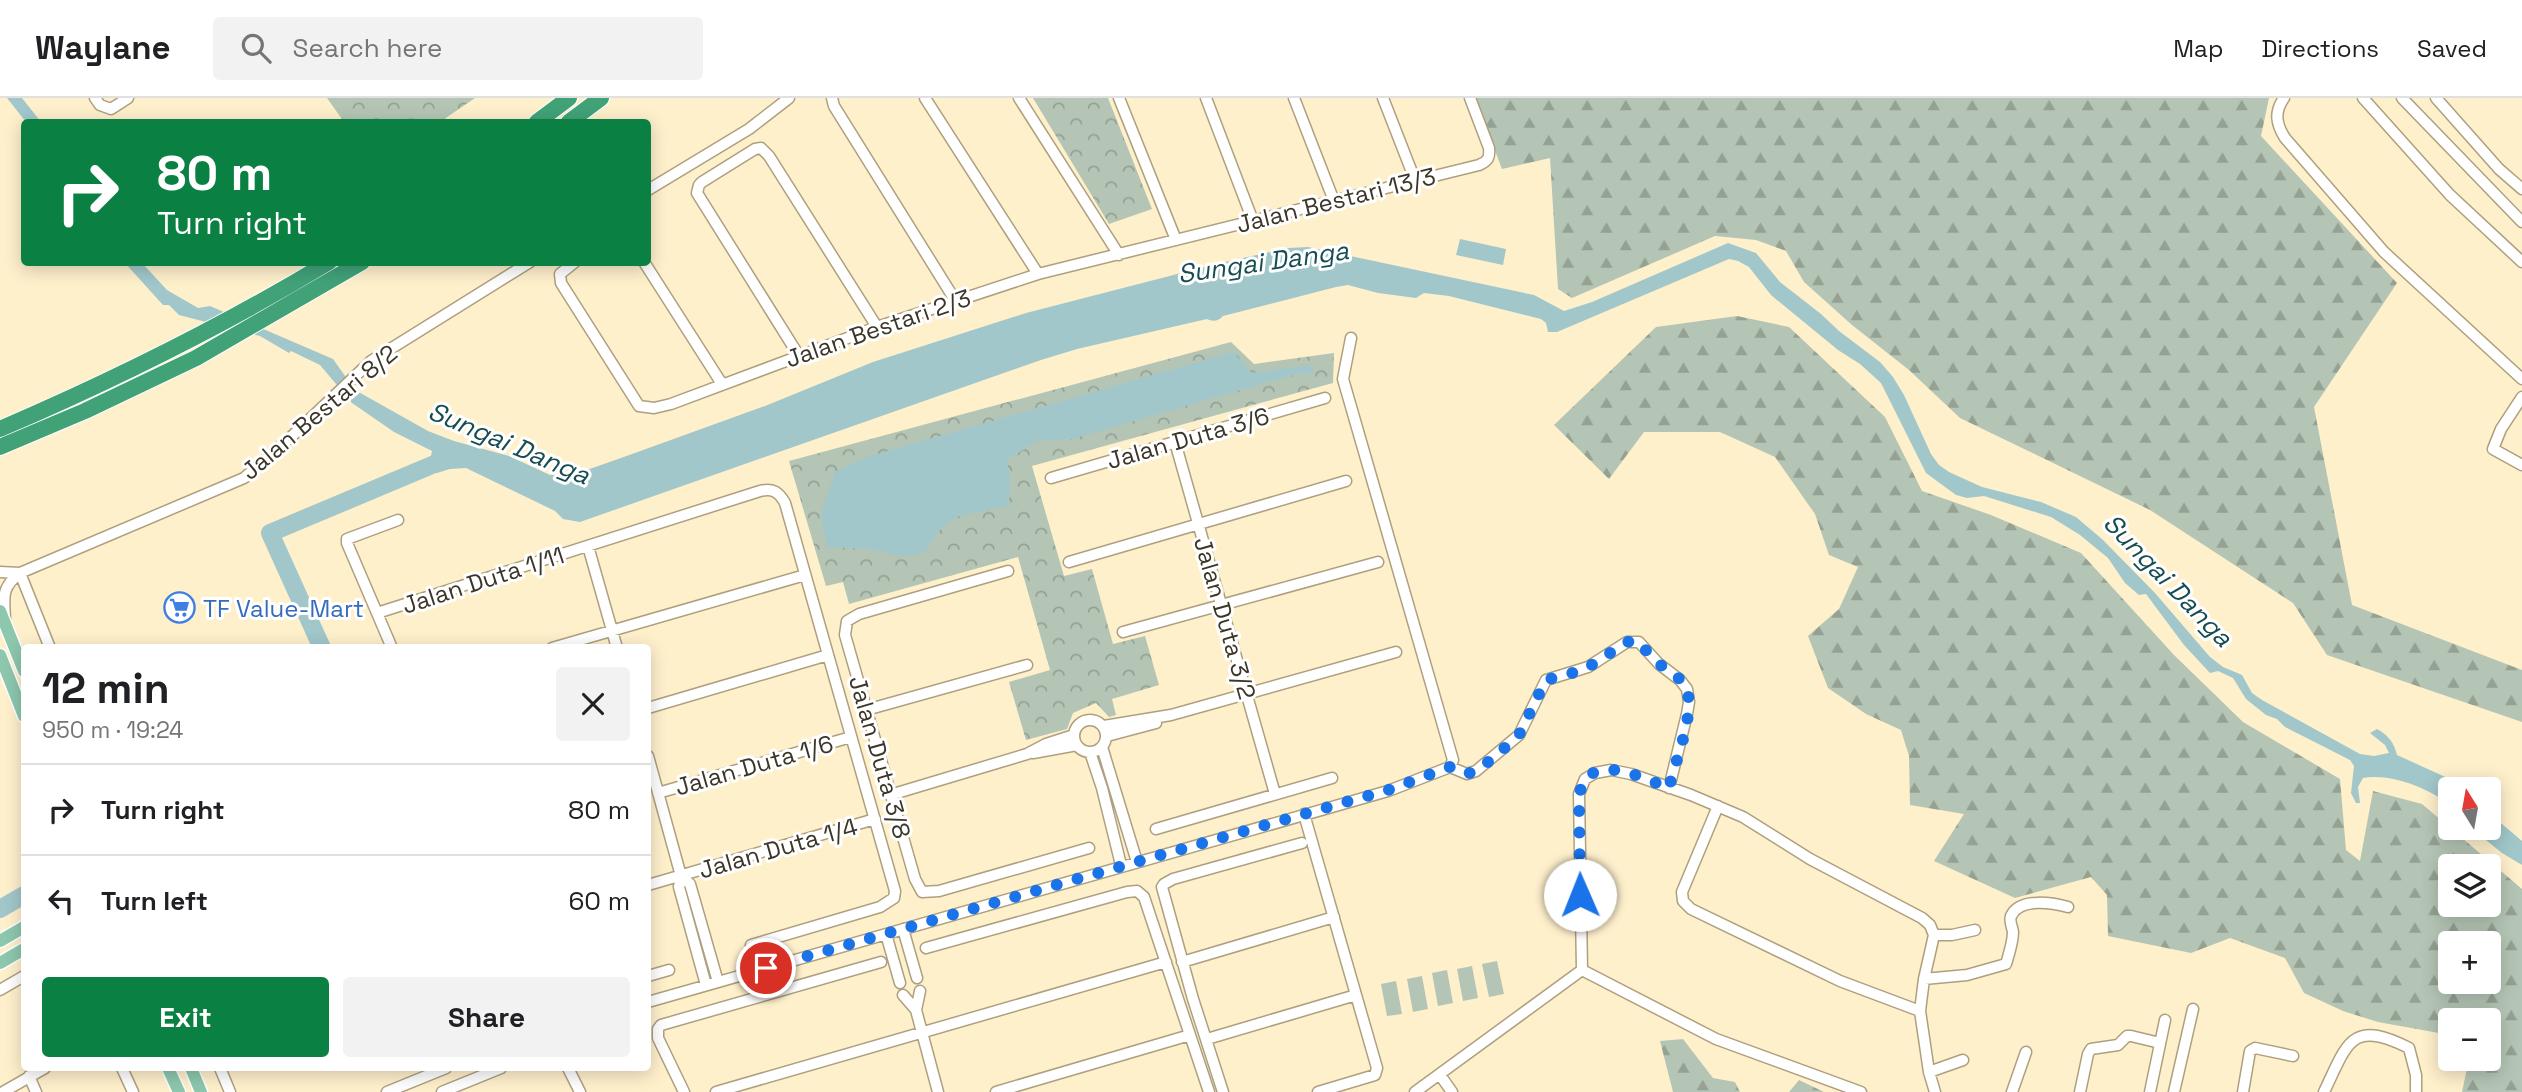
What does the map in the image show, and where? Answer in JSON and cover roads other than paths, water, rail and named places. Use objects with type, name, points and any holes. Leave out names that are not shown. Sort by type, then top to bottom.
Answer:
[{"type":"highway","points":[[541,119],[569,98]]},
{"type":"highway","points":[[573,119],[601,98]]},
{"type":"highway","points":[[0,429],[173,350],[323,266]]},
{"type":"highway","points":[[0,447],[85,411],[196,358],[356,266]]},
{"type":"main road","points":[[2,617],[21,664]]},
{"type":"main road","points":[[0,655],[21,708]]},
{"type":"main road","points":[[0,941],[21,929]]},
{"type":"main road","points":[[0,963],[21,951]]},
{"type":"main road","points":[[170,1071],[179,1092]]},
{"type":"main road","points":[[192,1071],[201,1092]]},
{"type":"street","points":[[95,98],[100,105],[111,109],[128,98]]},
{"type":"street","points":[[651,188],[749,129],[789,98]]},
{"type":"street","points":[[832,98],[834,106],[955,300]]},
{"type":"street","points":[[925,98],[1038,274]]},
{"type":"street","points":[[1019,98],[1119,254]]},
{"type":"street","points":[[1119,98],[1176,240]]},
{"type":"street","points":[[1206,98],[1253,220]]},
{"type":"street","points":[[1294,98],[1334,201]]},
{"type":"street","points":[[1383,98],[1415,180]]},
{"type":"street","name":"Jalan Bestari 13/3","points":[[1119,254],[1486,162],[1490,156],[1489,148],[1470,98]]},
{"type":"street","points":[[2284,98],[2277,115],[2285,138],[2384,252],[2522,379]]},
{"type":"street","points":[[2363,98],[2450,195],[2522,262]]},
{"type":"street","points":[[2402,98],[2522,222]]},
{"type":"street","points":[[2436,98],[2499,169],[2522,189]]},
{"type":"street","points":[[799,356],[697,194],[702,182],[749,151],[761,148],[769,156],[877,327]]},
{"type":"street","name":"Jalan Bestari 2/3","points":[[570,266],[560,274],[561,283],[639,406],[654,408],[955,300],[1038,274],[1119,254]]},
{"type":"street","name":"Jalan Bestari 8/2","points":[[0,572],[20,573],[244,478],[371,361],[524,266]]},
{"type":"street","points":[[647,266],[722,384]]},
{"type":"street","points":[[1351,338],[1343,379],[1451,764],[1466,774],[1476,771],[1519,735],[1546,680],[1584,670],[1627,642],[1634,641],[1639,642],[1687,689],[1687,714],[1669,788]]},
{"type":"street","points":[[2522,397],[2501,429],[2493,449],[2522,466]]},
{"type":"street","name":"Jalan Duta 3/6","points":[[1051,478],[1325,398]]},
{"type":"street","name":"Jalan Duta 3/2","points":[[1175,442],[1275,794]]},
{"type":"street","points":[[1069,562],[1346,481]]},
{"type":"street","name":"Jalan Duta 1/11","points":[[377,613],[768,489],[776,491],[785,503],[805,575]]},
{"type":"street","points":[[390,644],[347,538],[398,520]]},
{"type":"street","points":[[589,546],[616,644]]},
{"type":"street","points":[[1123,632],[1378,562]]},
{"type":"street","name":"Jalan Duta 3/8","points":[[1008,571],[859,614],[847,621],[845,635],[890,795],[915,879],[922,892],[939,891],[1089,848]]},
{"type":"street","points":[[2,617],[4,593],[10,581],[20,573],[48,644]]},
{"type":"street","points":[[565,644],[805,575],[893,881],[894,898],[880,907],[751,946]]},
{"type":"street","points":[[1105,731],[1396,652]]},
{"type":"street","points":[[651,707],[828,655]]},
{"type":"street","points":[[866,710],[1027,665]]},
{"type":"street","points":[[0,671],[14,689]]},
{"type":"street","points":[[1102,747],[1090,752],[1082,750],[1075,740],[1079,724],[1089,720],[1100,722],[1105,731],[1102,747],[1137,862]]},
{"type":"street","name":"Jalan Duta 1/6","points":[[658,793],[851,737]]},
{"type":"street","points":[[890,795],[1027,754],[1045,744],[1075,740]]},
{"type":"street","points":[[1090,752],[1121,865]]},
{"type":"street","points":[[651,1001],[1388,790],[1451,764]]},
{"type":"street","points":[[651,767],[681,876],[679,887],[706,985]]},
{"type":"street","points":[[1582,970],[1579,794],[1585,779],[1595,773],[1611,770],[1632,774],[1743,817],[1810,859],[1923,918],[1930,925],[1934,935],[1920,1011],[1929,1072],[1935,1092]]},
{"type":"street","points":[[1156,829],[1332,778]]},
{"type":"street","points":[[1718,806],[1682,892],[1683,901],[1691,909],[1839,981],[1920,1011]]},
{"type":"street","points":[[1304,814],[1377,1072],[1318,1092]]},
{"type":"street","name":"Jalan Duta 1/4","points":[[651,884],[875,819]]},
{"type":"street","points":[[1223,1092],[1162,892],[1164,884],[1302,843]]},
{"type":"street","points":[[681,876],[690,884],[718,982]]},
{"type":"street","points":[[926,948],[1132,891],[1141,893],[1209,1092]]},
{"type":"street","points":[[1924,979],[1967,975],[2006,964],[2013,935],[2010,920],[2012,914],[2020,907],[2033,903],[2068,907]]},
{"type":"street","points":[[1182,962],[1334,917]]},
{"type":"street","points":[[903,929],[917,978]]},
{"type":"street","points":[[1934,935],[1952,935],[1975,930]]},
{"type":"street","points":[[886,934],[900,983]]},
{"type":"street","points":[[684,1092],[658,1038],[658,1029],[666,1024],[881,962]]},
{"type":"street","points":[[716,1092],[1166,962]]},
{"type":"street","points":[[651,975],[669,970]]},
{"type":"street","points":[[1415,1092],[1582,970]]},
{"type":"street","points":[[1582,970],[1716,1039],[1861,1092]]},
{"type":"street","points":[[0,990],[21,978]]},
{"type":"street","points":[[916,1010],[920,991]]},
{"type":"street","points":[[903,995],[916,1010],[938,1092]]},
{"type":"street","points":[[1207,1039],[1356,995]]},
{"type":"street","points":[[2174,1092],[2193,1009]]},
{"type":"street","points":[[2150,1092],[2165,1020]]},
{"type":"street","points":[[996,1092],[1190,1035]]},
{"type":"street","points":[[2324,1092],[2350,1042],[2359,1036],[2369,1035],[2395,1041],[2409,1048],[2416,1075],[2416,1092]]},
{"type":"street","points":[[2080,1092],[2091,1048],[2118,1045],[2127,1036],[2160,1043]]},
{"type":"street","points":[[2243,1092],[2250,1051],[2255,1048],[2292,1056]]},
{"type":"street","points":[[2012,1092],[2026,1052]]},
{"type":"street","points":[[1929,1072],[1962,1060]]},
{"type":"street","points":[[2,1092],[39,1071]]},
{"type":"street","points":[[123,1071],[133,1092]]},
{"type":"street","points":[[221,1071],[230,1092]]},
{"type":"street","points":[[387,1092],[439,1071]]},
{"type":"street","points":[[442,1092],[494,1071]]},
{"type":"street","points":[[570,1071],[580,1092]]},
{"type":"street","points":[[1440,1075],[1452,1092]]},
{"type":"street","points":[[29,1076],[36,1092]]},
{"type":"water","points":[[7,98],[22,98],[39,119],[24,119]]},
{"type":"water","points":[[1460,239],[1506,249],[1503,265],[1456,255]]},
{"type":"water","name":"Sungai Danga","points":[[1728,243],[1756,253],[1780,282],[1880,362],[1893,377],[1939,465],[1982,487],[2041,502],[2076,517],[2103,540],[2155,593],[2210,657],[2223,667],[2242,675],[2252,693],[2360,754],[2374,756],[2389,753],[2385,745],[2370,733],[2377,729],[2390,739],[2397,755],[2445,777],[2438,777],[2438,797],[2409,783],[2374,777],[2363,778],[2358,787],[2360,803],[2356,803],[2351,793],[2354,766],[2350,760],[2266,715],[2246,699],[2233,678],[2218,671],[2210,673],[2184,645],[2146,594],[2139,595],[2125,583],[2108,558],[2080,535],[2051,517],[1984,496],[1967,498],[1956,495],[1926,473],[1881,383],[1771,295],[1749,267],[1738,261],[1729,259],[1557,332],[1548,332],[1546,323],[1541,319],[1449,296],[1424,293],[1416,298],[1378,293],[1348,285],[1336,287],[1223,316],[1216,321],[1207,319],[1041,360],[580,522],[563,519],[555,511],[466,468],[437,473],[425,472],[422,464],[431,456],[432,451],[394,432],[352,403],[320,365],[291,351],[289,353],[260,336],[179,315],[169,305],[163,305],[128,266],[145,266],[167,290],[198,308],[210,306],[333,359],[355,390],[428,431],[509,456],[550,475],[581,472],[765,406],[873,362],[1026,313],[1288,248],[1308,247],[1534,295],[1564,311],[1592,302]]},
{"type":"water","points":[[1233,352],[1252,373],[1303,366],[1313,367],[1313,374],[1300,373],[1072,439],[1037,441],[1007,460],[1010,480],[1009,505],[956,517],[938,532],[926,551],[917,555],[902,556],[869,549],[827,547],[821,514],[835,472],[863,458]]},
{"type":"water","points":[[2501,823],[2522,841],[2522,865],[2486,840],[2501,840]]},
{"type":"waterway","points":[[320,644],[270,533],[444,460]]},
{"type":"waterway","points":[[0,909],[21,897]]},
{"type":"place","name":"TF Value-Mart","points":[[180,608]]}]
